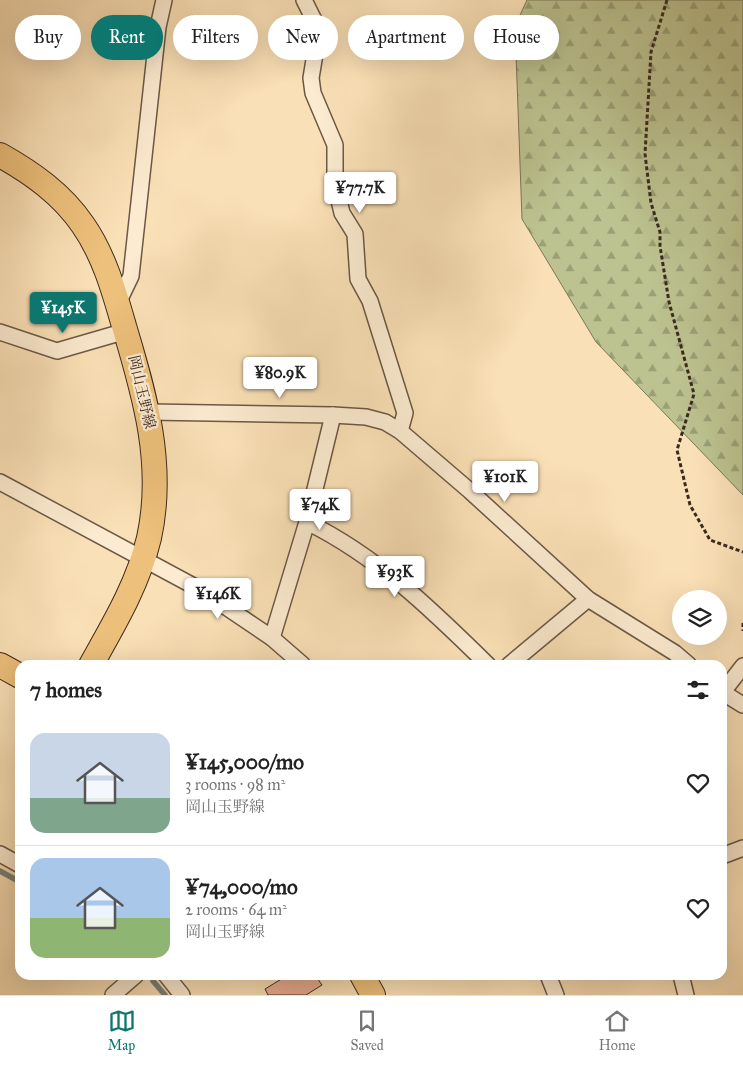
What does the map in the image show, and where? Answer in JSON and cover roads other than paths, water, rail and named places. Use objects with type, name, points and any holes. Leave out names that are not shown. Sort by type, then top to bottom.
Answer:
[{"type":"main road","name":"岡山玉野線","points":[[0,155],[38,178],[58,195],[83,224],[104,262],[118,303],[149,412],[156,462],[153,508],[143,559],[128,599],[94,660]]},
{"type":"main road","points":[[0,665],[15,673]]},
{"type":"main road","points":[[365,980],[373,995]]},
{"type":"street","points":[[118,303],[131,276],[158,27],[164,0]]},
{"type":"street","points":[[304,0],[319,30],[310,78],[313,93],[335,145],[334,184],[342,214],[355,234],[358,279],[370,301],[405,414],[400,431]]},
{"type":"street","points":[[0,332],[57,351],[126,331]]},
{"type":"street","points":[[149,412],[333,415],[366,417],[385,422],[400,431],[470,491],[588,599],[683,660]]},
{"type":"street","points":[[272,638],[307,522],[333,415]]},
{"type":"street","points":[[0,482],[201,590],[272,638],[297,660]]},
{"type":"street","points":[[307,522],[342,540],[398,581],[483,660]]},
{"type":"street","points":[[515,660],[588,599]]},
{"type":"street","points":[[727,688],[743,666]]},
{"type":"street","points":[[727,695],[743,705]]},
{"type":"street","points":[[727,852],[743,848]]},
{"type":"street","points":[[0,854],[15,862]]},
{"type":"street","points":[[113,995],[130,980]]},
{"type":"street","points":[[170,980],[182,995]]},
{"type":"street","points":[[550,980],[556,995]]},
{"type":"street","points":[[682,980],[686,995]]},
{"type":"waterway","points":[[0,871],[15,879]]},
{"type":"waterway","points":[[153,981],[165,995]]}]
